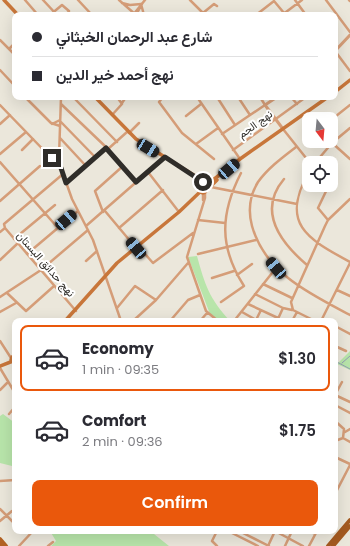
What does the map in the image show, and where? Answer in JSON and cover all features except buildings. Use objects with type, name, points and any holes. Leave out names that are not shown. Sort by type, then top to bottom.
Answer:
[{"type":"highway","points":[[328,546],[350,520]]},
{"type":"highway","points":[[333,546],[350,526]]},
{"type":"main road","points":[[4,0],[15,12]]},
{"type":"main road","points":[[338,90],[350,80]]},
{"type":"main road","points":[[98,100],[128,132],[203,182],[213,182]]},
{"type":"main road","points":[[68,318],[76,311],[104,277],[203,190],[240,160],[324,100]]},
{"type":"main road","points":[[198,178],[203,190]]},
{"type":"main road","points":[[203,190],[211,187],[218,178]]},
{"type":"main road","points":[[203,182],[203,190]]},
{"type":"main road","points":[[0,366],[12,360]]},
{"type":"main road","points":[[0,538],[6,546]]},
{"type":"street","points":[[25,0],[35,12]]},
{"type":"street","points":[[43,0],[54,12],[62,5],[69,11],[68,12]]},
{"type":"street","points":[[78,0],[89,12]]},
{"type":"street","points":[[119,0],[132,12]]},
{"type":"street","points":[[190,0],[202,12]]},
{"type":"street","points":[[295,0],[304,12]]},
{"type":"street","points":[[286,12],[302,0]]},
{"type":"street","points":[[326,0],[335,12]]},
{"type":"street","points":[[260,12],[274,1],[282,12]]},
{"type":"street","points":[[122,3],[130,5],[143,3]]},
{"type":"street","points":[[136,12],[143,3]]},
{"type":"street","points":[[206,12],[214,4],[217,6]]},
{"type":"street","points":[[338,16],[350,32]]},
{"type":"street","points":[[338,48],[350,35]]},
{"type":"street","points":[[0,40],[12,52]]},
{"type":"street","points":[[9,49],[12,46]]},
{"type":"street","points":[[338,55],[350,71]]},
{"type":"street","points":[[0,70],[12,83]]},
{"type":"street","points":[[28,100],[52,124],[60,136],[86,166]]},
{"type":"street","points":[[76,100],[117,142]]},
{"type":"street","points":[[159,100],[160,105],[182,133],[214,159]]},
{"type":"street","points":[[199,100],[240,160]]},
{"type":"street","points":[[219,100],[235,125]]},
{"type":"street","points":[[240,100],[250,115]]},
{"type":"street","points":[[262,100],[304,156]]},
{"type":"street","points":[[222,134],[273,100]]},
{"type":"street","points":[[294,100],[297,104]]},
{"type":"street","name":"نهج الجم","points":[[233,150],[302,100]]},
{"type":"street","points":[[112,115],[121,102]]},
{"type":"street","points":[[61,103],[61,168],[78,211],[97,251],[104,277],[120,318]]},
{"type":"street","points":[[61,103],[107,149],[136,182]]},
{"type":"street","points":[[186,116],[202,104]]},
{"type":"street","points":[[0,105],[61,168]]},
{"type":"street","points":[[338,114],[350,105]]},
{"type":"street","points":[[0,124],[10,115]]},
{"type":"street","points":[[52,124],[60,123]]},
{"type":"street","points":[[52,124],[60,123]]},
{"type":"street","points":[[60,123],[95,158]]},
{"type":"street","points":[[66,183],[139,123]]},
{"type":"street","points":[[196,144],[218,128]]},
{"type":"street","points":[[338,137],[350,128]]},
{"type":"street","points":[[0,154],[26,132]]},
{"type":"street","points":[[22,150],[33,139]]},
{"type":"street","points":[[296,147],[264,175],[252,196],[250,214],[256,240],[276,268],[297,285],[350,315]]},
{"type":"street","points":[[338,148],[350,159]]},
{"type":"street","points":[[86,226],[165,157]]},
{"type":"street","points":[[0,162],[58,228]]},
{"type":"street","points":[[0,201],[40,166]]},
{"type":"street","points":[[123,166],[95,191],[104,211],[153,263],[194,232]]},
{"type":"street","points":[[148,172],[179,212]]},
{"type":"street","points":[[221,302],[244,286],[234,271],[226,247],[225,223],[232,192],[241,173]]},
{"type":"street","points":[[0,232],[5,228],[4,224],[63,174]]},
{"type":"street","points":[[284,179],[276,190],[273,199],[274,220],[280,236],[292,252],[307,265]]},
{"type":"street","points":[[211,187],[297,204]]},
{"type":"street","points":[[120,228],[163,190]]},
{"type":"street","points":[[203,190],[203,202],[187,254],[188,263],[207,313],[214,318]]},
{"type":"street","points":[[302,191],[297,204],[297,213],[300,226],[317,244],[350,262],[324,318]]},
{"type":"street","points":[[326,192],[318,208],[328,220]]},
{"type":"street","points":[[293,310],[290,306],[297,285],[328,220],[350,199]]},
{"type":"street","points":[[14,239],[55,205]]},
{"type":"street","points":[[27,254],[78,211]]},
{"type":"street","points":[[198,220],[225,223]]},
{"type":"street","name":"نهج حدائق البستان","points":[[5,228],[76,311]]},
{"type":"street","points":[[0,297],[41,270],[88,230]]},
{"type":"street","points":[[198,254],[256,240]]},
{"type":"street","points":[[0,260],[18,244]]},
{"type":"street","points":[[86,261],[97,251]]},
{"type":"street","points":[[136,318],[156,300],[188,263]]},
{"type":"street","points":[[237,275],[252,264]]},
{"type":"street","points":[[237,318],[276,268]]},
{"type":"street","points":[[212,278],[234,271]]},
{"type":"street","points":[[345,273],[350,276]]},
{"type":"street","points":[[263,284],[292,298]]},
{"type":"street","points":[[7,293],[23,310],[28,310],[54,286]]},
{"type":"street","points":[[117,308],[135,286],[156,300]]},
{"type":"street","points":[[337,290],[350,296]]},
{"type":"street","points":[[255,294],[283,308],[293,310],[308,317]]},
{"type":"street","points":[[173,318],[190,299],[200,295]]},
{"type":"street","points":[[0,312],[16,303]]},
{"type":"street","points":[[248,304],[275,318]]},
{"type":"street","points":[[279,318],[283,308]]},
{"type":"street","points":[[257,318],[261,310]]},
{"type":"street","points":[[242,312],[251,318]]},
{"type":"street","points":[[293,318],[296,312]]},
{"type":"street","points":[[203,318],[207,313]]},
{"type":"street","points":[[338,328],[350,334]]},
{"type":"street","points":[[1,343],[12,358]]},
{"type":"street","points":[[338,347],[346,351]]},
{"type":"street","points":[[0,366],[12,388]]},
{"type":"street","points":[[0,390],[8,382]]},
{"type":"street","points":[[338,388],[342,382]]},
{"type":"street","points":[[338,396],[350,402]]},
{"type":"street","points":[[338,407],[350,413]]},
{"type":"street","points":[[9,414],[12,410]]},
{"type":"street","points":[[338,423],[345,432]]},
{"type":"street","points":[[343,438],[345,432],[350,429]]},
{"type":"street","points":[[338,439],[343,438],[350,442]]},
{"type":"street","points":[[338,458],[350,464],[338,488]]},
{"type":"street","points":[[0,481],[12,480]]},
{"type":"street","points":[[0,510],[12,522]]},
{"type":"street","points":[[0,521],[12,511]]},
{"type":"street","points":[[18,546],[30,534]]},
{"type":"street","points":[[216,534],[212,541],[217,546]]},
{"type":"street","points":[[234,534],[258,546]]},
{"type":"street","points":[[245,534],[268,546],[274,534]]},
{"type":"street","points":[[279,534],[303,546]]},
{"type":"street","points":[[285,546],[290,534]]},
{"type":"street","points":[[309,546],[315,534]]},
{"type":"street","points":[[48,546],[53,542]]},
{"type":"green space","points":[[197,256],[212,298],[227,318],[216,318],[210,314],[188,257]]},
{"type":"green space","points":[[350,351],[350,370],[338,364]]},
{"type":"green space","points":[[3,414],[12,421],[12,466],[0,463],[0,416]]},
{"type":"green space","points":[[52,534],[154,534],[169,546],[51,546],[56,541]]},
{"type":"waterway","points":[[342,363],[350,356]]},
{"type":"waterway","points":[[338,363],[350,369]]},
{"type":"route","points":[[52,158],[61,168],[66,183],[106,148],[136,182],[165,157],[203,182]]}]
